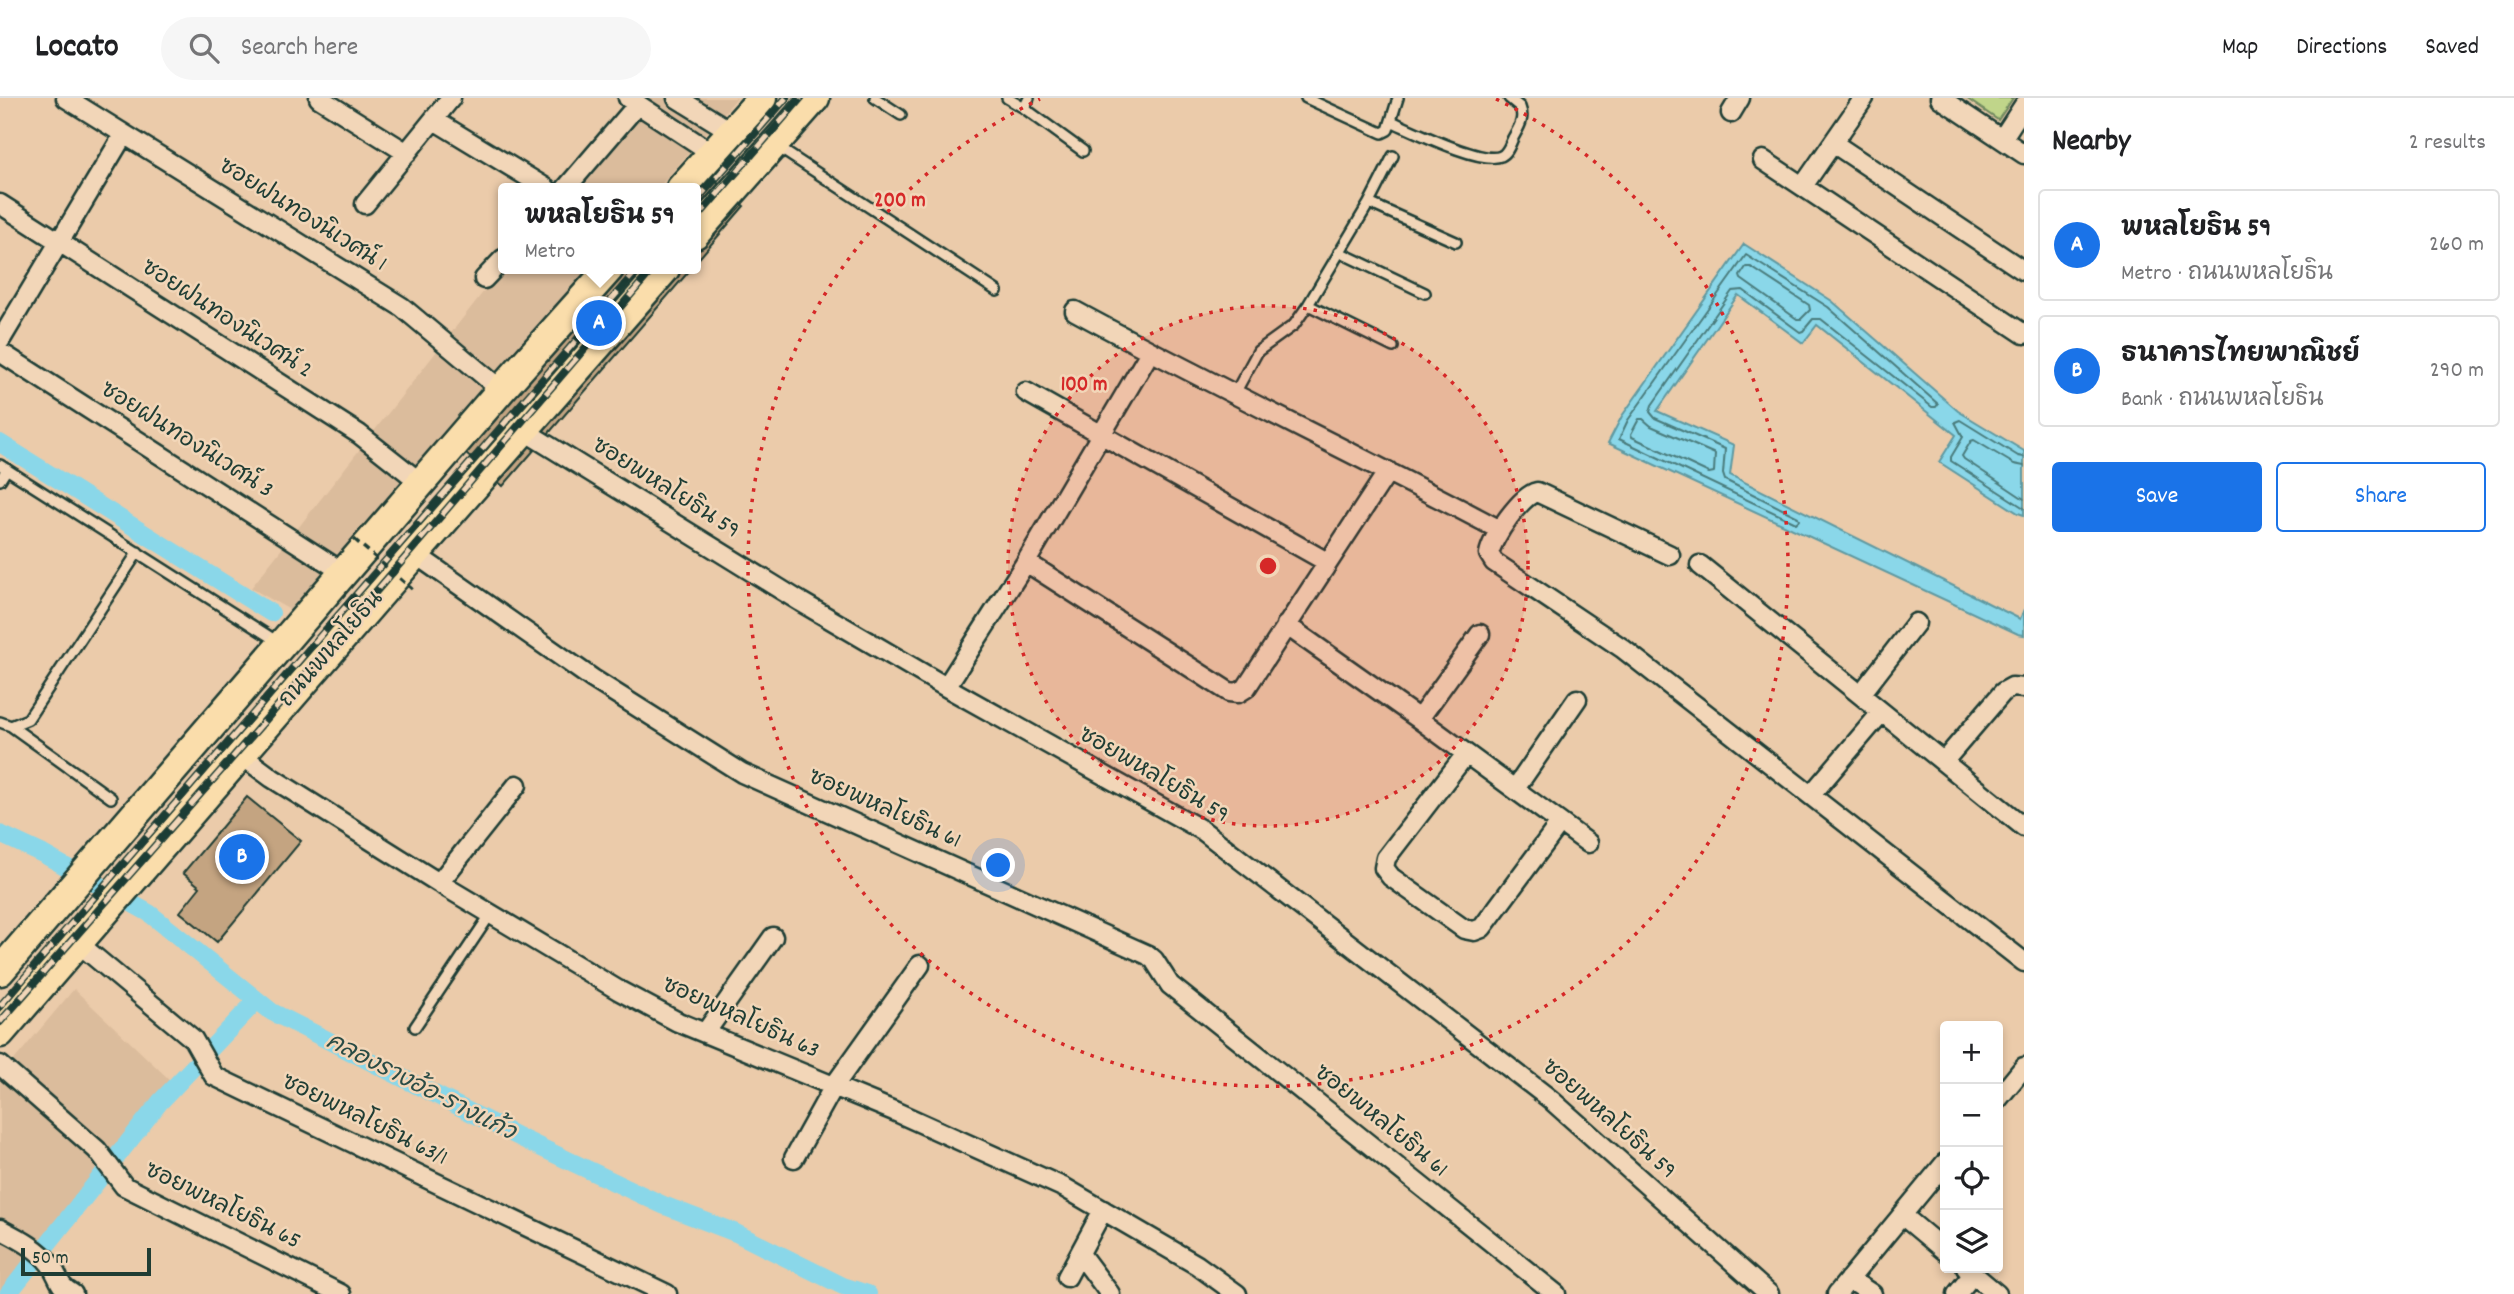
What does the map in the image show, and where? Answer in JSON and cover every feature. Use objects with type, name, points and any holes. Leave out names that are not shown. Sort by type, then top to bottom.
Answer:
[{"type":"main road","points":[[685,183],[762,98]]},
{"type":"main road","points":[[701,227],[815,98]]},
{"type":"main road","name":"ถนนพหลโยธิน","points":[[6,954],[68,892],[501,390],[605,274]]},
{"type":"main road","name":"ถนนพหลโยธิน","points":[[0,1033],[661,274]]},
{"type":"main road","points":[[290,635],[325,658]]},
{"type":"street","name":"ซอยฝนทองนิเวศน์ 1","points":[[66,98],[402,307],[501,390]]},
{"type":"street","points":[[319,98],[407,153]]},
{"type":"street","points":[[365,204],[451,98]]},
{"type":"street","points":[[677,98],[732,132]]},
{"type":"street","points":[[1803,186],[1864,98]]},
{"type":"street","points":[[1940,98],[2024,154]]},
{"type":"street","points":[[570,183],[633,101],[712,153]]},
{"type":"street","points":[[2002,139],[2024,105]]},
{"type":"street","points":[[434,120],[538,183]]},
{"type":"street","points":[[0,341],[124,134]]},
{"type":"street","points":[[1833,143],[2024,271]]},
{"type":"street","points":[[1763,160],[2024,334]]},
{"type":"street","name":"ซอยฝนทองนิเวศน์ 2","points":[[0,204],[359,435],[421,483]]},
{"type":"street","points":[[484,279],[498,264]]},
{"type":"street","points":[[1075,311],[1500,530]]},
{"type":"street","name":"ซอยฝนทองนิเวศน์ 3","points":[[0,352],[344,573]]},
{"type":"street","points":[[946,687],[1026,562],[1150,352]]},
{"type":"street","points":[[1026,392],[1327,562]]},
{"type":"street","name":"ซอยพหลโยธิน 59","points":[[523,430],[946,687],[1202,830],[1550,1099],[1769,1294]]},
{"type":"street","points":[[1026,562],[1229,692],[1237,693],[1246,688],[1388,471]]},
{"type":"street","points":[[1670,555],[1537,492],[1526,497],[1500,530],[1490,549],[1490,558],[1494,562],[1622,648],[2024,962]]},
{"type":"street","name":"ซอยพหลโยธิน 61","points":[[415,554],[593,679],[742,774],[1148,955],[1170,985],[1556,1294]]},
{"type":"street","points":[[1700,565],[2024,827]]},
{"type":"street","points":[[1861,694],[1916,623]]},
{"type":"street","points":[[1286,625],[1588,843]]},
{"type":"street","points":[[1419,719],[1480,634]]},
{"type":"street","points":[[1944,761],[2003,692],[2012,687],[2024,688]]},
{"type":"street","points":[[1515,789],[1577,699]]},
{"type":"street","points":[[1811,795],[1881,713]]},
{"type":"street","points":[[1466,754],[1387,858],[1384,868],[1391,877],[1464,929],[1474,931],[1482,928],[1560,823]]},
{"type":"street","name":"ซอยพหลโยธิน 63","points":[[241,755],[272,778],[490,915],[618,990],[705,1033],[834,1086],[1065,1188],[1197,1265],[1237,1294]]},
{"type":"street","points":[[439,883],[517,785]]},
{"type":"street","points":[[705,1033],[773,937]]},
{"type":"street","name":"ซอยพหลโยธิน 63/1","points":[[78,943],[193,1039],[215,1076],[667,1294]]},
{"type":"street","points":[[794,1158],[834,1086],[920,965]]},
{"type":"street","name":"ซอยพหลโยธิน 65","points":[[0,1065],[97,1150],[124,1186],[341,1294]]},
{"type":"street","points":[[2003,1093],[2024,1067]]},
{"type":"street","points":[[1837,1294],[1940,1169]]},
{"type":"street","points":[[1067,1277],[1103,1210]]},
{"type":"street","points":[[1902,1215],[1940,1247]]},
{"type":"street","points":[[0,1229],[27,1244],[50,1264],[65,1292]]},
{"type":"street","points":[[1080,1254],[1110,1294]]},
{"type":"street","points":[[1957,1294],[1968,1273]]},
{"type":"street","points":[[1971,1273],[1997,1294]]},
{"type":"street","points":[[1849,1279],[1872,1294]]},
{"type":"lane","points":[[875,98],[901,115]]},
{"type":"lane","points":[[1007,98],[1083,151]]},
{"type":"lane","points":[[1024,108],[1030,98]]},
{"type":"lane","points":[[1306,98],[1376,131],[1386,132],[1398,98]]},
{"type":"lane","points":[[1391,121],[1476,155],[1492,158],[1506,152],[1522,120],[1520,107],[1509,98]]},
{"type":"lane","points":[[774,145],[997,291]]},
{"type":"lane","points":[[1234,394],[1258,351],[1294,325],[1308,305],[1393,156]]},
{"type":"lane","points":[[1369,202],[1456,242]]},
{"type":"lane","points":[[1339,253],[1425,293]]},
{"type":"lane","points":[[1308,305],[1393,347]]},
{"type":"lane","points":[[0,480],[4,467],[138,552],[290,635]]},
{"type":"lane","points":[[11,726],[28,719],[138,552]]},
{"type":"lane","points":[[0,722],[11,726],[111,798]]},
{"type":"lane","points":[[415,1027],[490,915]]},
{"type":"path","points":[[354,539],[411,589]]},
{"type":"shaded area","points":[[641,98],[737,98],[662,183],[577,183]]},
{"type":"shaded area","points":[[498,252],[498,274],[583,274],[290,610],[251,588],[484,291],[472,282]]},
{"type":"shaded area","points":[[74,989],[171,1081],[0,1293],[0,1077]]},
{"type":"green space","points":[[1966,98],[2013,98],[1998,120]]},
{"type":"water","points":[[1744,244],[1832,301],[1958,411],[2024,451],[2024,515],[1939,462],[1956,435],[1817,325],[1803,343],[1738,295],[1657,411],[1734,445],[1730,475],[2020,619],[2024,609],[2024,635],[1608,443],[1622,416]]},
{"type":"building","points":[[693,162],[744,206],[701,256],[701,183],[695,183]]},
{"type":"building","points":[[596,274],[687,274],[503,486],[451,441]]},
{"type":"building","points":[[247,797],[301,841],[217,942],[180,912],[200,887],[183,873]]},
{"type":"waterway","points":[[0,443],[271,613]]},
{"type":"waterway","name":"คลองรางอ้อ-รางแก้ว","points":[[0,834],[43,854],[149,913],[272,1012],[527,1141],[663,1205],[736,1233],[843,1286],[868,1294]]},
{"type":"waterway","points":[[8,1294],[160,1102],[257,1000]]},
{"type":"railway","points":[[701,195],[786,98]]},
{"type":"railway","points":[[701,213],[801,98]]},
{"type":"railway","points":[[0,1006],[634,274]]},
{"type":"railway","points":[[0,1022],[276,708],[649,274]]},
{"type":"place","name":"พหลโยธิน 59","points":[[599,323]]},
{"type":"place","name":"ธนาคารไทยพาณิชย์","points":[[242,857]]}]
